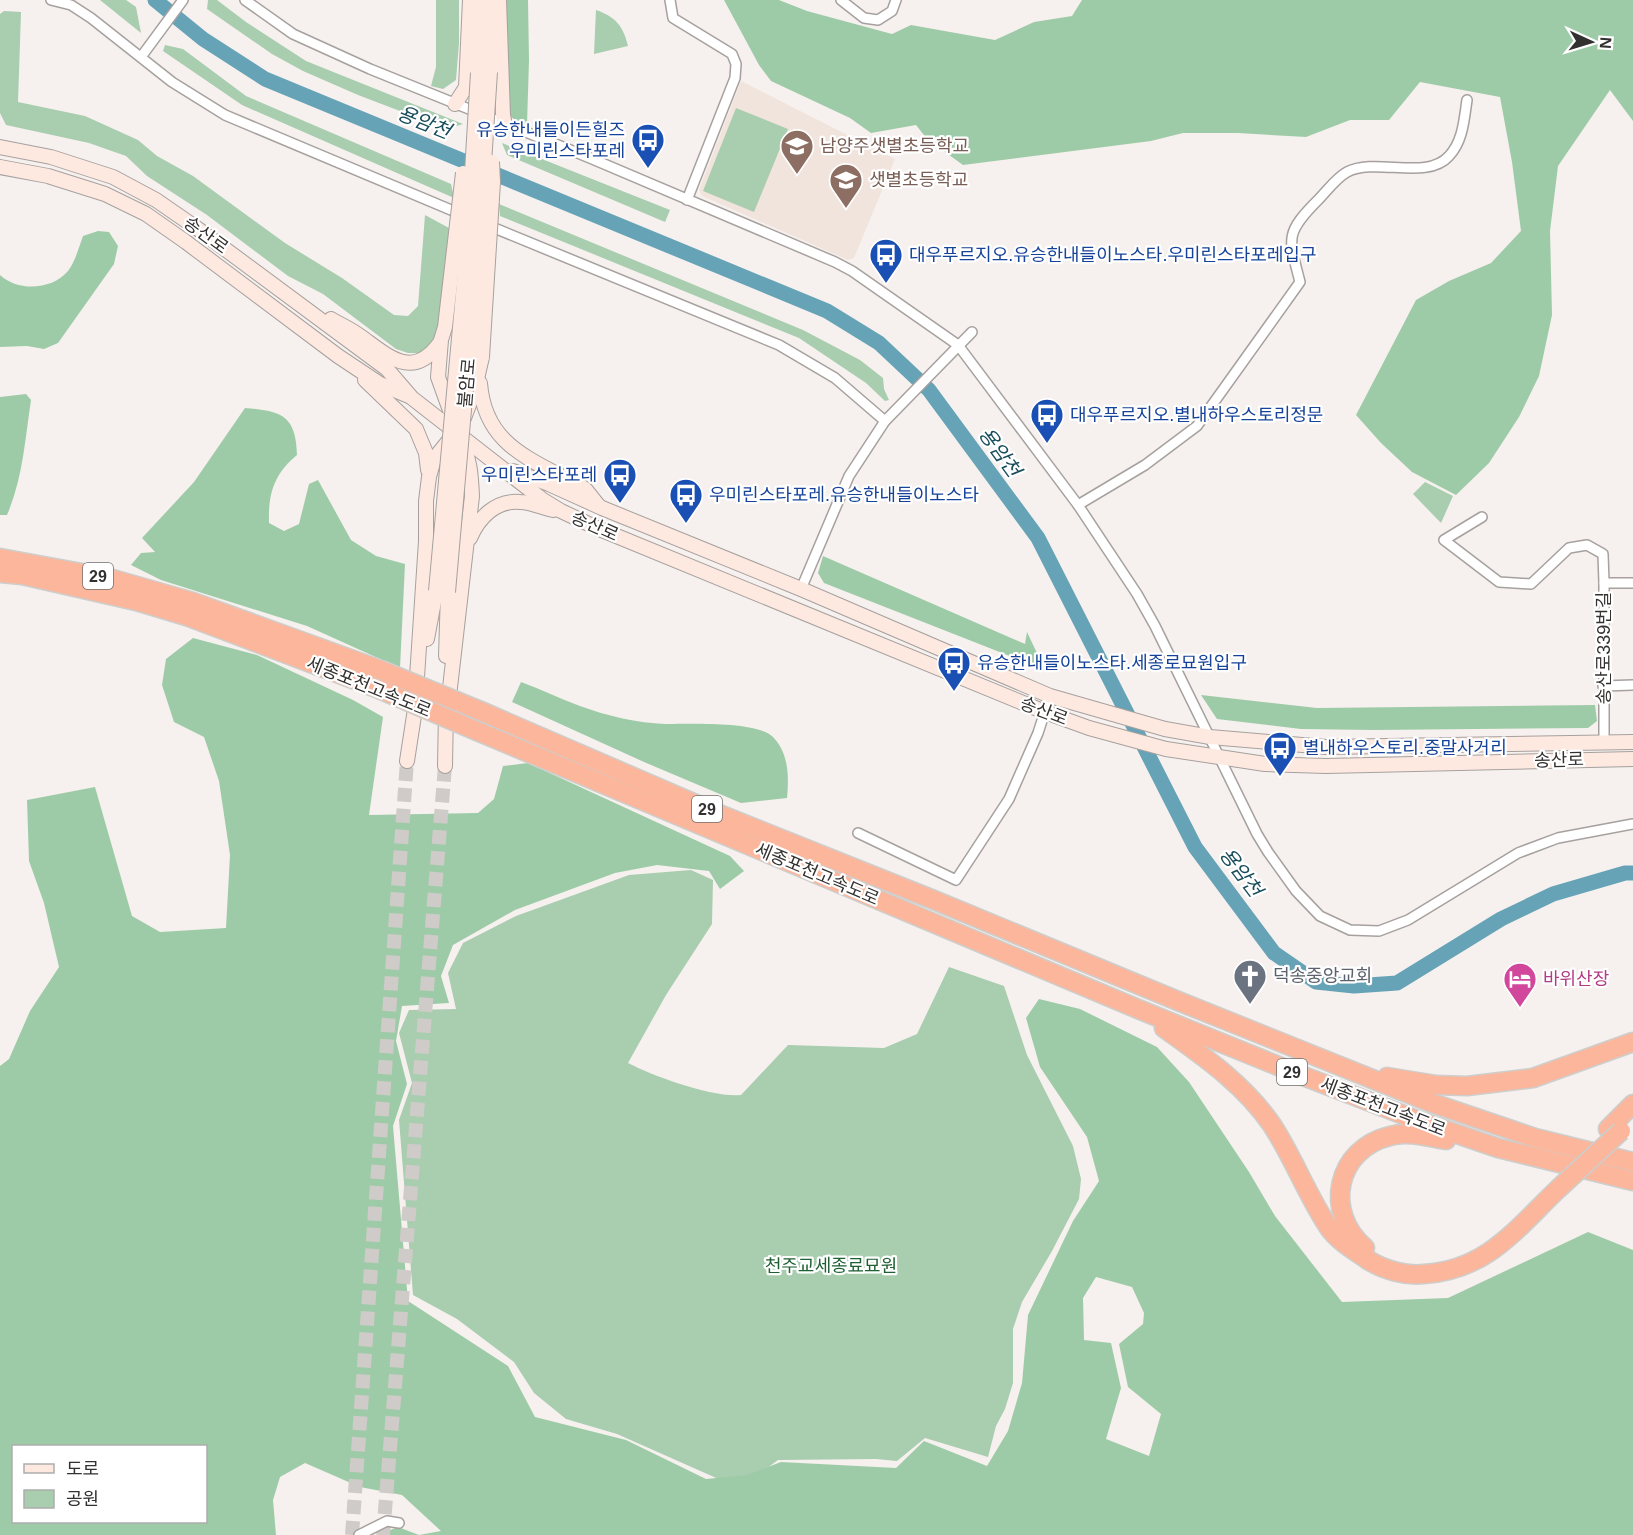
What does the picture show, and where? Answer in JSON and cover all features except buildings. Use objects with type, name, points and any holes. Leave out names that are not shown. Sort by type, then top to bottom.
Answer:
[{"type":"highway","name":"세종포천고속도로","points":[[0,558],[109,578],[191,609],[1138,1010],[1411,1118],[1498,1148],[1633,1181]]},
{"type":"highway","name":"세종포천고속도로","points":[[0,573],[22,575],[125,599],[191,609],[381,670],[714,812],[1432,1103],[1535,1138],[1633,1162]]},
{"type":"highway","points":[[1138,1010],[1207,1059],[1243,1090],[1271,1124],[1331,1230],[1352,1250],[1375,1264],[1397,1272],[1420,1275],[1457,1270],[1497,1247],[1552,1187]]},
{"type":"highway","points":[[1320,1058],[1397,1079],[1436,1085],[1467,1086],[1533,1078],[1633,1042]]},
{"type":"highway","points":[[1498,1148],[1406,1134],[1390,1136],[1371,1144],[1353,1159],[1343,1177],[1340,1201],[1345,1223],[1358,1241],[1380,1256],[1407,1264],[1420,1265],[1457,1258],[1484,1245],[1552,1187],[1621,1126],[1633,1104]]},
{"type":"street","points":[[51,0],[71,5],[172,82],[225,115],[592,270],[779,345],[835,378],[885,421]]},
{"type":"street","points":[[141,57],[183,0]]},
{"type":"street","points":[[245,0],[292,34],[370,69],[590,158],[835,262],[852,271],[957,345],[1078,505],[1137,594],[1257,834],[1296,891],[1320,916],[1350,930],[1379,931],[1408,920],[1509,858],[1558,838],[1633,824]]},
{"type":"street","points":[[455,104],[466,87],[470,0]]},
{"type":"street","name":"불암로","points":[[480,0],[484,72]]},
{"type":"street","name":"불암로","points":[[407,761],[416,702],[442,591],[468,239],[490,0]]},
{"type":"street","points":[[499,0],[505,125]]},
{"type":"street","points":[[670,0],[673,18],[732,54],[736,64],[735,78],[687,200]]},
{"type":"street","points":[[841,0],[864,18],[878,20],[892,11],[896,0]]},
{"type":"street","points":[[447,723],[472,496],[471,468],[466,450],[457,432],[438,376],[468,133],[484,72]]},
{"type":"street","points":[[416,702],[429,477],[434,459],[457,432],[470,407],[482,357],[493,182],[484,72]]},
{"type":"street","points":[[1078,505],[1145,465],[1197,426],[1300,282],[1290,243],[1291,235],[1300,218],[1346,172],[1365,167],[1432,167],[1448,157],[1462,136],[1467,100]]},
{"type":"street","name":"송산로","points":[[0,147],[51,157],[113,177],[156,200],[387,369],[412,398],[543,500],[561,511],[597,528],[1044,712],[1089,728],[1166,749],[1265,764],[1326,766],[1633,759]]},
{"type":"street","name":"송산로","points":[[0,167],[48,176],[105,194],[146,214],[345,360],[380,384],[412,398]]},
{"type":"street","points":[[284,293],[358,334],[382,353],[397,361],[414,363],[429,357],[441,340]]},
{"type":"street","points":[[801,589],[849,476],[885,421],[972,332]]},
{"type":"street","points":[[345,360],[416,429],[426,453],[429,477]]},
{"type":"street","points":[[480,373],[481,396],[487,414],[501,438],[525,457],[585,489],[602,508]]},
{"type":"street","name":"송산로","points":[[502,467],[549,484],[801,589],[1050,696],[1165,729],[1210,737],[1326,747],[1633,742]]},
{"type":"street","points":[[465,551],[482,517],[501,504],[522,501],[561,511]]},
{"type":"street","points":[[1482,517],[1444,540],[1499,582],[1531,584],[1569,548],[1587,545],[1603,554],[1604,583]]},
{"type":"street","name":"송산로339번길","points":[[1604,743],[1604,583],[1633,583]]},
{"type":"street","name":"불암로","points":[[442,591],[446,628],[445,766]]},
{"type":"street","points":[[1603,686],[1633,685]]},
{"type":"street","points":[[858,833],[956,880],[1009,800],[1038,733],[1050,696]]},
{"type":"street","points":[[359,1535],[387,1521],[399,1523]]},
{"type":"shaded area","name":"남양주샛별초등학교","points":[[741,81],[895,159],[854,258],[848,260],[702,196],[699,190]]},
{"type":"green space","points":[[100,0],[126,0],[136,7],[141,33]]},
{"type":"green space","points":[[208,0],[217,0],[306,61],[463,124],[447,129],[303,71],[272,54],[207,9]]},
{"type":"green space","points":[[436,0],[459,0],[456,80],[443,89],[431,86],[436,67]]},
{"type":"green space","points":[[504,0],[528,0],[527,125],[516,121],[509,115]]},
{"type":"green space","points":[[724,0],[779,0],[807,11],[892,34],[911,25],[995,40],[1034,22],[1072,16],[1082,0],[1633,0],[1633,121],[1610,90],[1558,166],[1550,231],[1552,315],[1539,376],[1519,417],[1489,463],[1456,495],[1412,472],[1356,415],[1416,300],[1449,281],[1491,263],[1521,231],[1500,97],[1420,82],[1389,120],[1350,120],[1306,137],[1183,133],[1151,141],[963,165],[927,139],[916,125],[871,133],[850,118],[771,81],[759,65]]},
{"type":"green space","points":[[596,10],[618,23],[628,46],[594,54]]},
{"type":"green space","points":[[4,11],[21,12],[18,102],[85,116],[138,140],[157,156],[193,176],[285,243],[342,278],[394,315],[408,316],[418,306],[425,215],[449,228],[438,334],[431,345],[423,353],[408,353],[396,349],[323,294],[288,276],[207,215],[147,176],[126,156],[89,143],[6,125],[0,113],[0,14]]},
{"type":"green space","points":[[165,45],[183,49],[246,96],[451,184],[454,198],[242,105],[163,51]]},
{"type":"green space","points":[[736,108],[788,129],[754,212],[703,191]]},
{"type":"green space","points":[[502,143],[670,210],[665,222],[507,155]]},
{"type":"green space","points":[[499,204],[803,330],[860,360],[883,378],[884,389],[889,400],[885,401],[866,383],[799,338],[500,216]]},
{"type":"green space","points":[[98,231],[109,232],[118,246],[114,264],[58,343],[44,349],[27,346],[0,347],[0,275],[25,286],[35,287],[53,282],[68,271],[83,236]]},
{"type":"green space","points":[[26,394],[31,400],[20,473],[7,515],[0,515],[0,397]]},
{"type":"green space","points":[[245,408],[277,414],[290,423],[294,431],[297,455],[289,462],[274,485],[271,494],[269,523],[284,531],[299,524],[309,484],[318,480],[351,540],[376,556],[405,564],[400,668],[307,626],[161,580],[131,565],[141,553],[155,552],[142,538],[194,482]]},
{"type":"green space","points":[[1425,482],[1453,496],[1441,523],[1413,494]]},
{"type":"green space","points":[[823,556],[1025,644],[1027,632],[1045,670],[824,583],[818,573]]},
{"type":"green space","points":[[193,638],[257,655],[353,700],[383,717],[369,815],[478,813],[494,799],[503,766],[528,763],[730,856],[744,871],[720,889],[709,871],[657,865],[615,873],[515,910],[453,945],[441,976],[449,1003],[402,1006],[396,1041],[407,1084],[393,1126],[408,1301],[508,1366],[535,1417],[626,1440],[706,1479],[747,1475],[781,1462],[896,1468],[924,1441],[987,1466],[1008,1431],[1022,1383],[1028,1315],[1073,1221],[1099,1181],[1087,1137],[1040,1067],[1026,1018],[1039,999],[1080,1009],[1157,1047],[1189,1082],[1249,1172],[1275,1216],[1342,1302],[1448,1298],[1588,1232],[1633,1250],[1633,1535],[419,1535],[441,1531],[402,1495],[360,1487],[305,1463],[280,1477],[273,1500],[276,1535],[0,1535],[0,1066],[9,1059],[30,1011],[59,967],[44,903],[29,861],[27,800],[95,787],[132,916],[160,932],[226,928],[230,855],[219,781],[204,737],[174,722],[162,685],[166,659]],"holes":[[[1096,1277],[1132,1287],[1144,1313],[1143,1324],[1119,1344],[1128,1387],[1161,1414],[1149,1456],[1106,1439],[1121,1388],[1111,1343],[1084,1340],[1083,1298]]]},
{"type":"green space","points":[[521,682],[580,706],[623,718],[665,724],[738,726],[765,732],[778,743],[785,758],[788,774],[787,798],[741,803],[644,762],[512,702]]},
{"type":"green space","points":[[1201,695],[1317,708],[1595,705],[1597,721],[1588,728],[1301,729],[1217,719]]},
{"type":"green space","name":"천주교세종료묘원","points":[[691,870],[713,880],[712,924],[666,995],[628,1063],[667,1080],[700,1090],[741,1095],[788,1045],[884,1048],[917,1034],[949,967],[1004,986],[1027,1055],[1073,1146],[1081,1179],[1079,1199],[1022,1302],[1013,1329],[1013,1383],[1005,1409],[996,1426],[988,1457],[925,1438],[897,1461],[876,1459],[778,1460],[751,1480],[723,1481],[617,1434],[566,1419],[534,1393],[514,1362],[457,1319],[413,1295],[399,1120],[412,1083],[399,1033],[409,1010],[456,1009],[448,973],[463,943],[516,916],[629,875]]},
{"type":"green space","points":[[398,1527],[419,1535],[378,1535]]},
{"type":"waterway","name":"용암천","points":[[155,0],[203,39],[265,79],[827,311],[879,343],[929,390],[1038,538],[1195,847],[1274,953],[1316,982],[1354,986],[1397,983],[1501,919],[1553,894],[1625,873],[1633,873]]},
{"type":"tunnel","points":[[352,1535],[407,761]]},
{"type":"tunnel","points":[[383,1535],[445,766]]},
{"type":"place","name":"유승한내들이든힐즈 우미린스타포레","points":[[648,169]]},
{"type":"place","name":"남양주샛별초등학교","points":[[797,175]]},
{"type":"place","name":"샛별초등학교","points":[[846,209]]},
{"type":"place","name":"대우푸르지오.유승한내들이노스타.우미린스타포레입구","points":[[886,284]]},
{"type":"place","name":"대우푸르지오.별내하우스토리정문","points":[[1047,444]]},
{"type":"place","name":"우미린스타포레","points":[[620,504]]},
{"type":"place","name":"우미린스타포레.유승한내들이노스타","points":[[686,524]]},
{"type":"place","name":"유승한내들이노스타.세종로묘원입구","points":[[954,692]]},
{"type":"place","name":"별내하우스토리.중말사거리","points":[[1280,777]]},
{"type":"place","name":"덕송중앙교회","points":[[1250,1005]]},
{"type":"place","name":"바위산장","points":[[1520,1008]]}]
